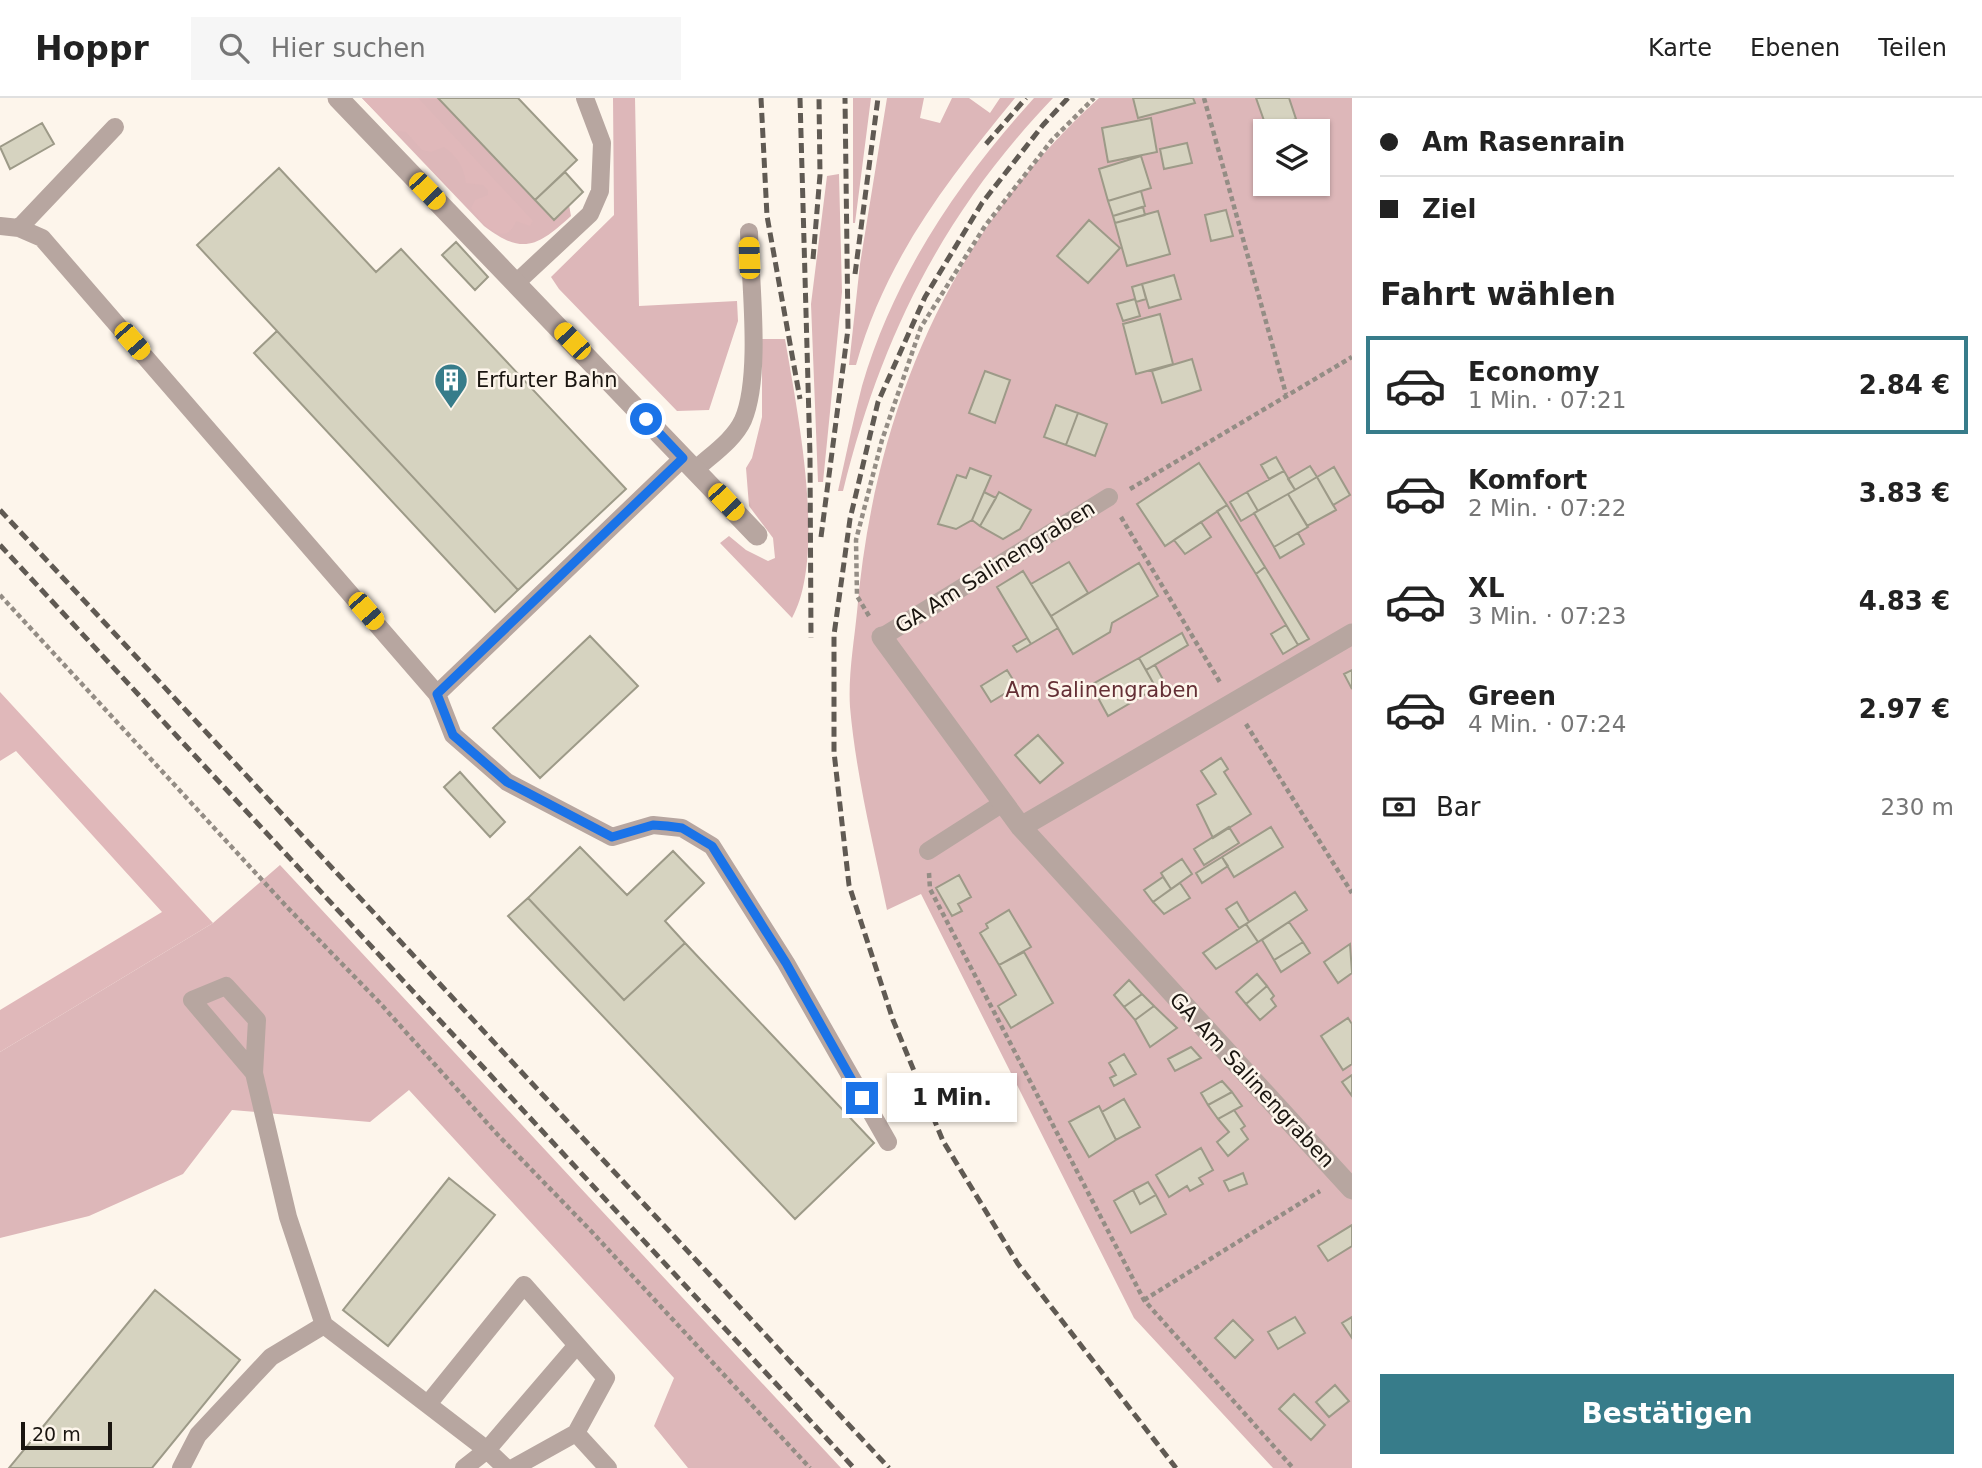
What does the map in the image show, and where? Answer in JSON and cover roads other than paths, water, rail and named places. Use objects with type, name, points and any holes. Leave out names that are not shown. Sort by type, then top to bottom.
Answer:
[{"type":"street","points":[[338,98],[757,535]]},
{"type":"street","points":[[1021,827],[1352,634]]},
{"type":"street","name":"GA Am Salinengraben","points":[[883,637],[1021,827],[1347,1183]]},
{"type":"lane","points":[[516,283],[590,214],[598,202],[602,143],[585,98]]},
{"type":"lane","points":[[19,228],[115,127]]},
{"type":"lane","points":[[0,226],[19,228],[42,238],[437,694],[453,735],[507,782],[612,837],[653,825],[682,828],[712,846],[786,963],[888,1142]]},
{"type":"lane","points":[[437,694],[689,464],[732,436],[746,408],[752,360],[749,232]]},
{"type":"lane","name":"GA Am Salinengraben","points":[[883,637],[1109,497]]},
{"type":"lane","points":[[928,851],[1003,803]]},
{"type":"lane","points":[[254,1073],[192,1000],[226,986],[257,1020],[254,1073],[288,1217],[324,1325],[428,1404],[506,1468]]},
{"type":"lane","points":[[428,1404],[524,1285],[606,1378],[576,1433],[513,1468]]},
{"type":"lane","points":[[181,1468],[198,1435],[271,1357],[324,1325]]},
{"type":"lane","points":[[464,1468],[486,1450],[577,1345]]},
{"type":"lane","points":[[576,1433],[608,1468]]},
{"type":"railway","points":[[761,98],[767,216],[800,399]]},
{"type":"railway","points":[[800,98],[810,455],[811,638]]},
{"type":"railway","points":[[813,259],[820,175],[819,98]]},
{"type":"railway","points":[[821,537],[848,329],[845,98]]},
{"type":"railway","points":[[855,274],[878,98]]},
{"type":"railway","points":[[986,144],[1026,98]]},
{"type":"railway","points":[[1068,98],[1043,125],[982,203],[925,297],[878,402],[850,519],[834,635],[834,752],[849,885],[893,1020],[943,1141],[1018,1264],[1176,1468]]},
{"type":"railway","points":[[0,510],[889,1468]]},
{"type":"railway","points":[[0,545],[854,1468]]},
{"type":"place","name":"Erfurter Bahn","points":[[451,410]]},
{"type":"park label","name":"Am Salinengraben","points":[[1102,690]]}]
